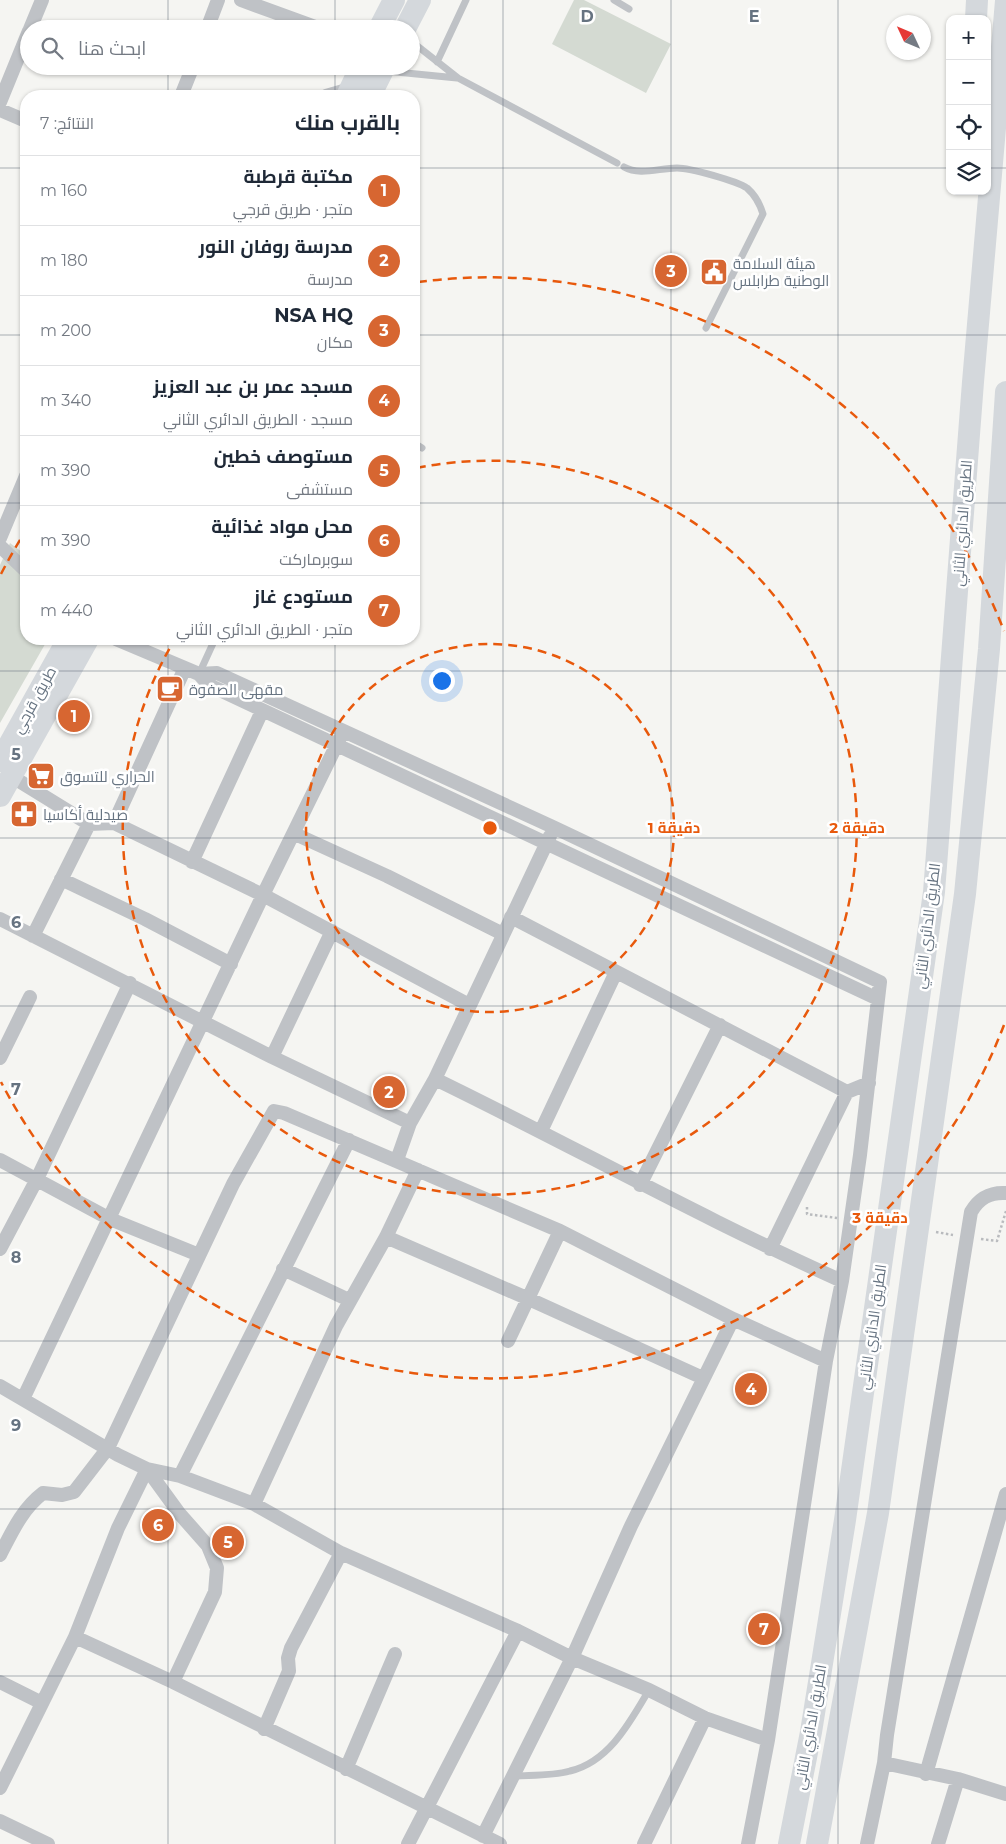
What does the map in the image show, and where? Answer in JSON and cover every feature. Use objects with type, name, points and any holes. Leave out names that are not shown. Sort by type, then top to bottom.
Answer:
[{"type":"highway","points":[[384,20],[394,0]]},
{"type":"highway","points":[[410,20],[420,0]]},
{"type":"highway","points":[[976,15],[977,0]]},
{"type":"highway","name":"الطريق الدائري الثاني","points":[[789,1844],[810,1732],[845,1520],[934,892],[973,382],[1006,1]]},
{"type":"highway","points":[[357,90],[359,75]]},
{"type":"highway","points":[[360,90],[376,75]]},
{"type":"highway","points":[[973,382],[977,195]]},
{"type":"highway","name":"الطريق الدائري الثاني","points":[[817,1844],[878,1513],[965,894],[989,649],[1006,392]]},
{"type":"highway","name":"طريق قرجي","points":[[0,796],[6,768],[65,645]]},
{"type":"highway","name":"طريق قرجي","points":[[6,768],[84,645]]},
{"type":"street","points":[[33,20],[42,0]]},
{"type":"street","points":[[210,20],[218,0]]},
{"type":"street","points":[[241,0],[295,20]]},
{"type":"street","points":[[0,102],[20,52]]},
{"type":"street","points":[[184,90],[190,75]]},
{"type":"street","points":[[0,110],[20,118]]},
{"type":"street","points":[[0,538],[20,490]]},
{"type":"street","points":[[0,546],[20,565]]},
{"type":"street","points":[[130,645],[199,674],[217,674],[554,827],[880,982],[869,1083],[842,1281],[826,1361],[768,1740],[748,1844]]},
{"type":"street","points":[[114,823],[185,668]]},
{"type":"street","points":[[199,674],[209,686],[878,999]]},
{"type":"street","points":[[192,862],[262,711]]},
{"type":"street","points":[[23,1399],[343,731]]},
{"type":"street","points":[[6,768],[89,824],[114,823],[263,895],[469,1005]]},
{"type":"street","points":[[33,936],[89,824]]},
{"type":"street","points":[[397,1160],[410,1123],[434,1079],[554,827]]},
{"type":"street","points":[[295,834],[387,876],[503,934]]},
{"type":"street","points":[[61,879],[145,919],[231,964]]},
{"type":"street","points":[[511,916],[847,1092]]},
{"type":"street","points":[[0,919],[203,1020],[272,1057],[410,1123]]},
{"type":"street","points":[[272,1057],[332,931]]},
{"type":"street","points":[[541,1131],[616,972]]},
{"type":"street","points":[[0,1249],[37,1179],[130,983]]},
{"type":"street","points":[[0,1058],[30,997]]},
{"type":"street","points":[[640,1185],[720,1025]]},
{"type":"street","points":[[434,1079],[541,1131],[640,1185],[770,1249],[842,1281]]},
{"type":"street","points":[[770,1249],[847,1092],[869,1083]]},
{"type":"street","points":[[0,1555],[18,1521],[32,1501],[44,1493],[62,1495],[74,1492],[108,1448],[232,1184],[274,1111],[284,1112],[560,1231],[733,1319],[826,1361]]},
{"type":"street","points":[[180,1476],[349,1140]]},
{"type":"street","points":[[0,1160],[110,1219],[199,1255]]},
{"type":"street","points":[[254,1504],[349,1300],[386,1237],[418,1170]]},
{"type":"street","points":[[867,1844],[884,1762],[971,1212],[976,1204],[984,1198],[994,1193],[1006,1194]]},
{"type":"street","points":[[508,1341],[560,1231]]},
{"type":"street","points":[[386,1237],[703,1378]]},
{"type":"street","points":[[283,1269],[349,1300]]},
{"type":"street","points":[[483,1836],[515,1776],[572,1658],[631,1526],[733,1319]]},
{"type":"street","points":[[0,1386],[147,1469],[180,1476],[254,1504],[341,1553],[518,1631],[572,1658],[649,1690],[705,1718],[768,1740]]},
{"type":"street","points":[[0,1788],[75,1636],[118,1528],[147,1469]]},
{"type":"street","points":[[147,1469],[179,1513],[208,1546],[217,1568],[216,1592],[173,1682]]},
{"type":"street","points":[[926,1774],[1006,1494]]},
{"type":"street","points":[[264,1729],[289,1672],[288,1658],[291,1648],[341,1553]]},
{"type":"street","points":[[408,1844],[518,1631]]},
{"type":"street","points":[[75,1636],[173,1682],[264,1729],[500,1844]]},
{"type":"street","points":[[346,1769],[396,1654]]},
{"type":"street","points":[[0,1682],[42,1703]]},
{"type":"street","points":[[644,1844],[705,1718]]},
{"type":"street","points":[[884,1762],[926,1774],[958,1779],[1006,1794]]},
{"type":"street","points":[[938,1844],[958,1779]]},
{"type":"street","points":[[0,1821],[48,1844]]},
{"type":"lane","points":[[437,62],[466,0]]},
{"type":"lane","points":[[614,0],[629,9]]},
{"type":"lane","points":[[420,48],[458,78],[631,171],[675,168],[700,172],[745,187],[760,204],[763,214],[706,328]]},
{"type":"lane","points":[[420,73],[458,78]]},
{"type":"lane","points":[[199,674],[212,645]]},
{"type":"lane","points":[[515,1776],[571,1771],[600,1756],[624,1731],[649,1690]]},
{"type":"path","points":[[997,1241],[1006,1211]]},
{"type":"shaded area","points":[[574,0],[584,0],[671,44],[646,93],[552,44]]},
{"type":"shaded area","points":[[10,543],[20,550],[20,645],[45,645],[0,723],[0,565]]},
{"type":"shaded area","points":[[220,1528],[245,1540],[236,1556],[234,1554],[232,1559],[210,1544]]},
{"type":"place","name":"NSA HQ","points":[[671,271]]},
{"type":"place","name":"هيئة السلامة الوطنية طرابلس","points":[[714,272]]},
{"type":"place","name":"مقهى الصفوة","points":[[170,689]]},
{"type":"place","name":"مكتبة قرطبة","points":[[74,716]]},
{"type":"place","name":"الحراري للتسوق","points":[[41,776]]},
{"type":"place","name":"صيدلية أكاسيا","points":[[24,814]]},
{"type":"place","name":"مدرسة روفان النور","points":[[389,1092]]},
{"type":"place","name":"مسجد عمر بن عبد العزيز","points":[[751,1389]]},
{"type":"place","name":"محل مواد غذائية","points":[[158,1525]]},
{"type":"place","name":"مستوصف خطين","points":[[228,1542]]},
{"type":"place","name":"مستودع غاز","points":[[764,1629]]}]
